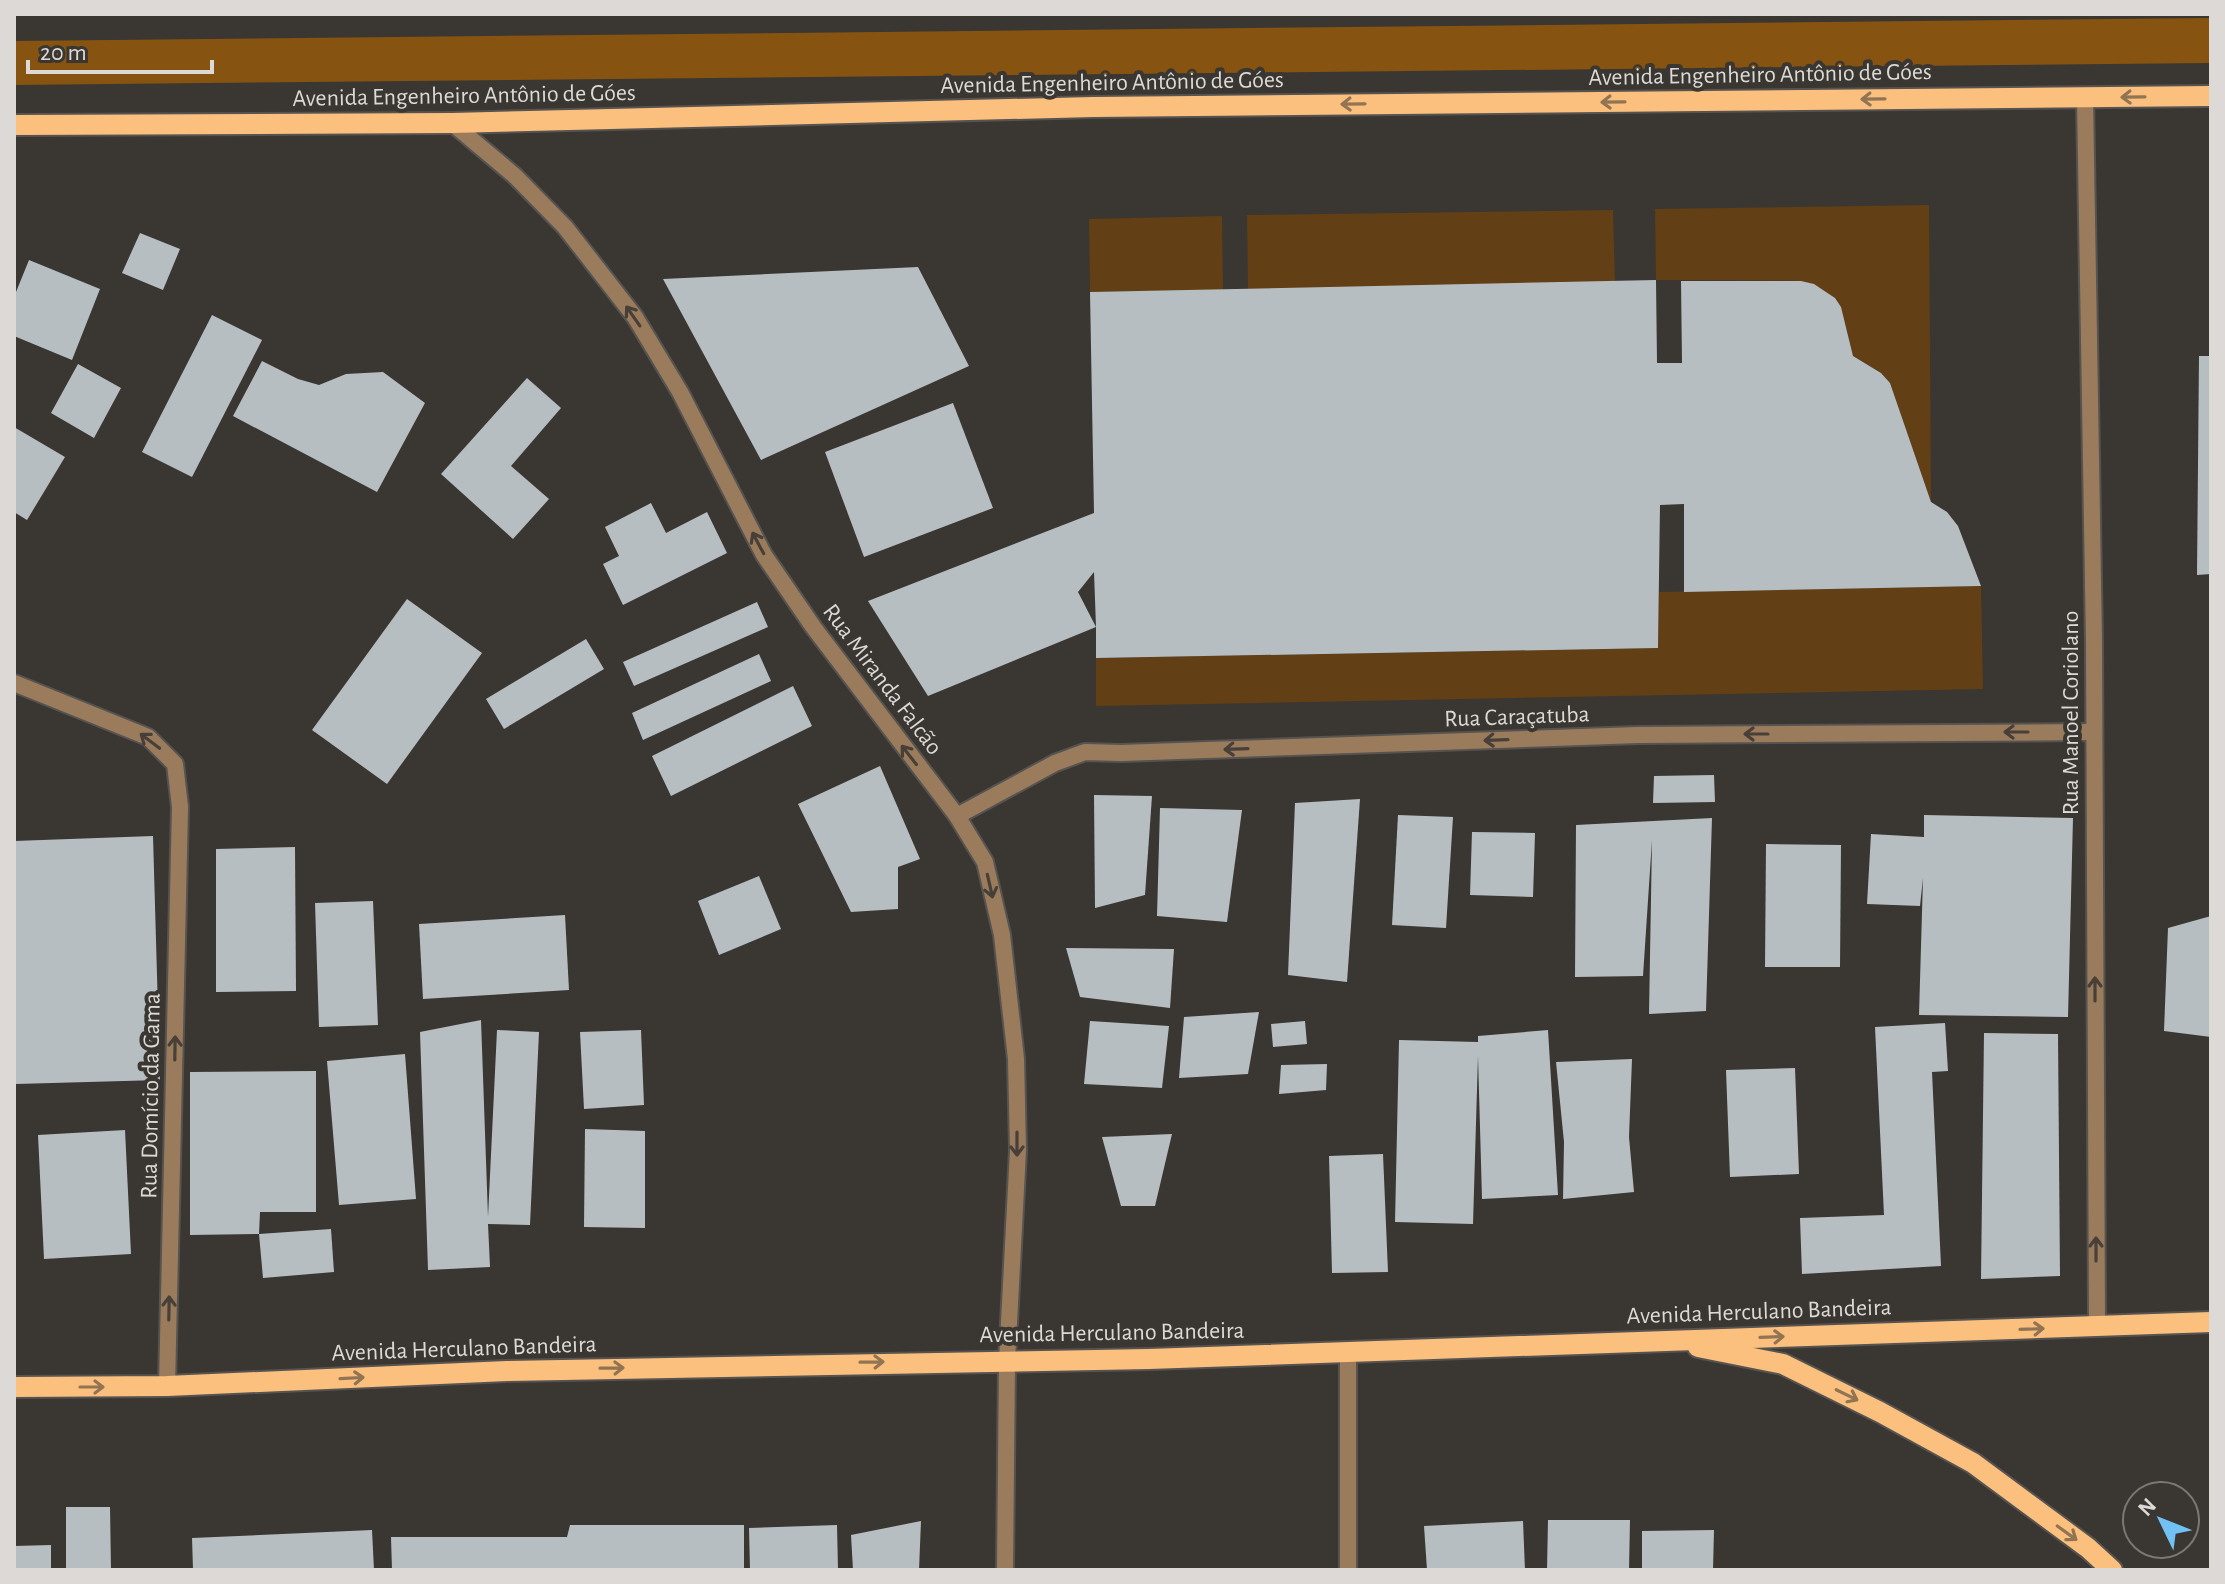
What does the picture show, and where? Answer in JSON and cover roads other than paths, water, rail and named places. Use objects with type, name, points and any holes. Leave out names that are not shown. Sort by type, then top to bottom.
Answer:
[{"type":"main road","name":"Avenida Engenheiro Antônio de Góes","points":[[14,125],[452,123],[1093,107],[2211,96]]},
{"type":"main road","name":"Avenida Herculano Bandeira","points":[[14,1387],[167,1386],[507,1371],[1007,1361],[2211,1322]]},
{"type":"main road","points":[[1666,1340],[1783,1364],[1880,1412],[1973,1463],[2088,1548],[2112,1570]]},
{"type":"street","name":"Rua Manoel Coriolano","points":[[2085,98],[2094,732],[2097,1327]]},
{"type":"street","name":"Rua Miranda Falcão","points":[[452,123],[515,176],[565,227],[635,317],[680,392],[764,555],[852,679],[957,816],[985,862],[1002,935],[1016,1059],[1018,1150],[1007,1361],[1005,1570]]},
{"type":"street","name":"Rua Domício da Gama","points":[[14,683],[148,737],[175,764],[180,807],[167,1386]]},
{"type":"street","name":"Rua Caraçatuba","points":[[957,816],[1055,763],[1085,752],[1638,735],[2094,732]]},
{"type":"street","points":[[1348,1351],[1348,1570]]}]
